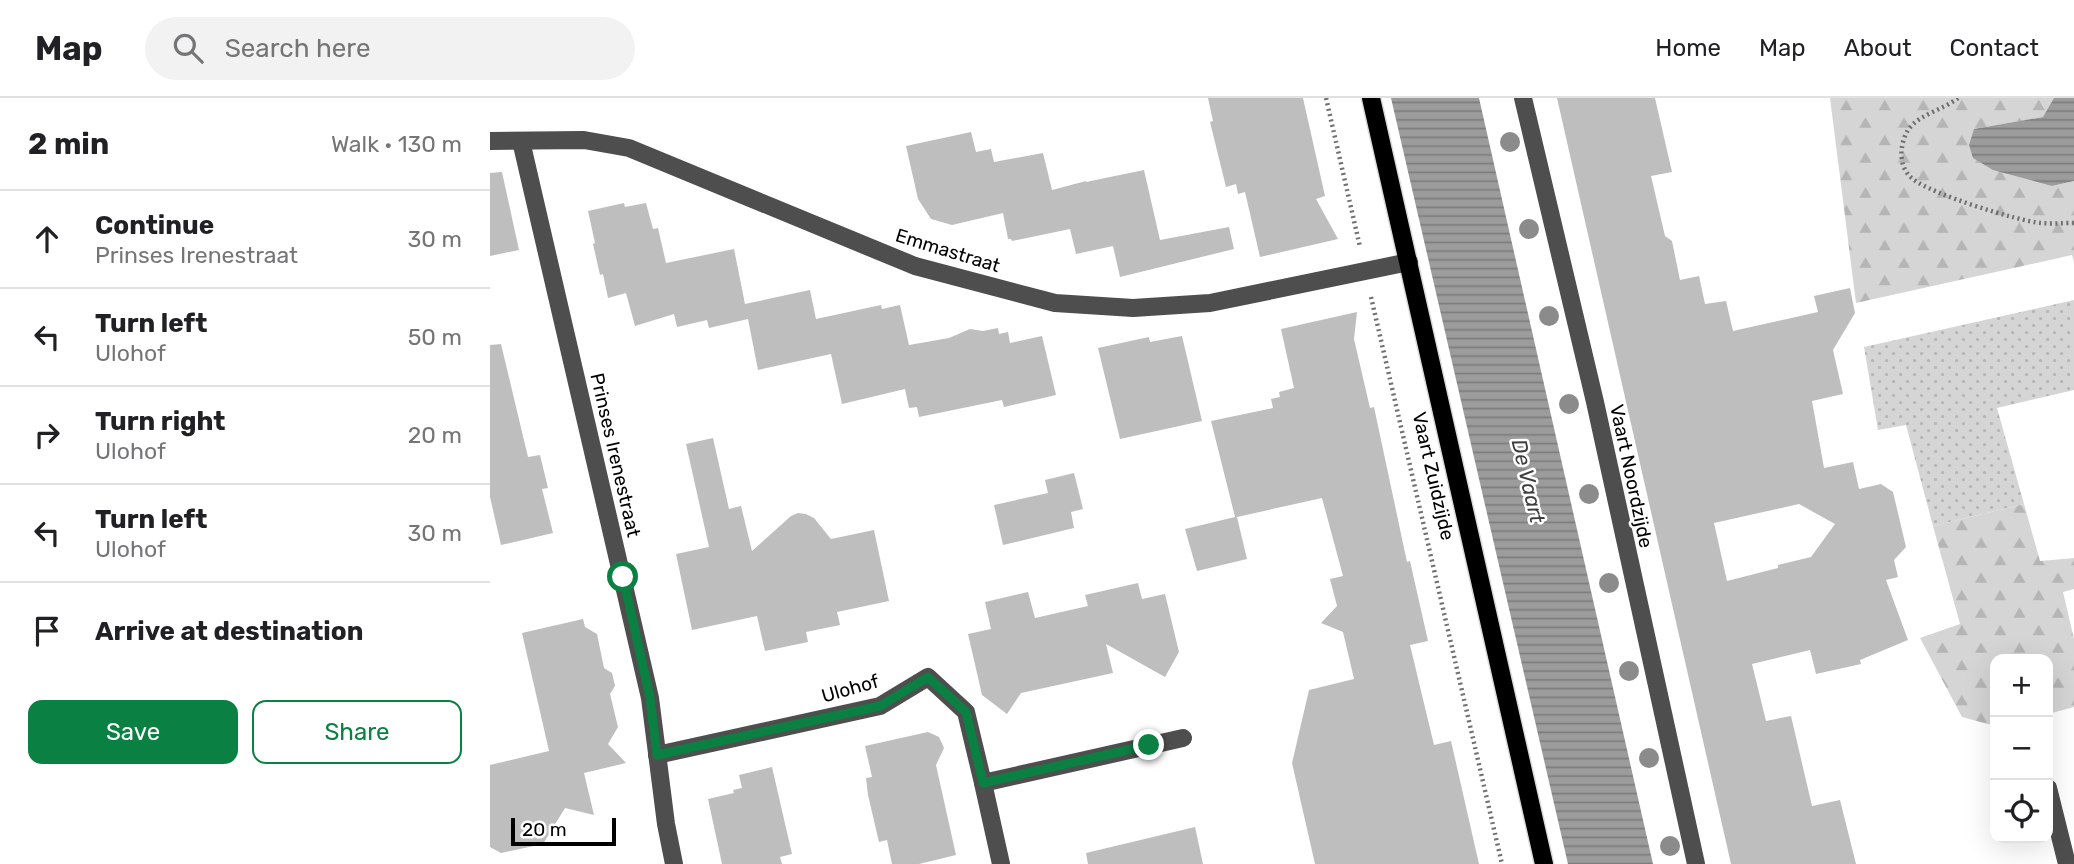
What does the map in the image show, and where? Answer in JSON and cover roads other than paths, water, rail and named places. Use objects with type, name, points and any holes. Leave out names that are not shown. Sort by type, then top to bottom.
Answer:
[{"type":"main road","name":"Vaart Zuidzijde","points":[[1371,98],[1544,864]]},
{"type":"street","name":"Vaart Noordzijde","points":[[1523,98],[1595,402],[1696,864]]},
{"type":"street","name":"Emmastraat","points":[[490,141],[584,140],[629,148],[915,266],[1055,303],[1133,308],[1210,303],[1409,262]]},
{"type":"street","name":"Prinses Irenestraat","points":[[521,141],[650,698],[666,824],[674,864]]},
{"type":"street","name":"Ulohof","points":[[657,755],[880,706],[928,677],[966,712],[1001,864]]},
{"type":"street","points":[[983,783],[1183,738]]},
{"type":"street","points":[[2053,808],[2067,864]]},
{"type":"water","name":"De Vaart","points":[[1391,98],[1479,98],[1653,864],[1568,864]]},
{"type":"water","points":[[2054,98],[2074,98],[2074,181],[2052,186],[1993,170],[1973,158],[1969,145],[1974,129],[2043,117]]}]
